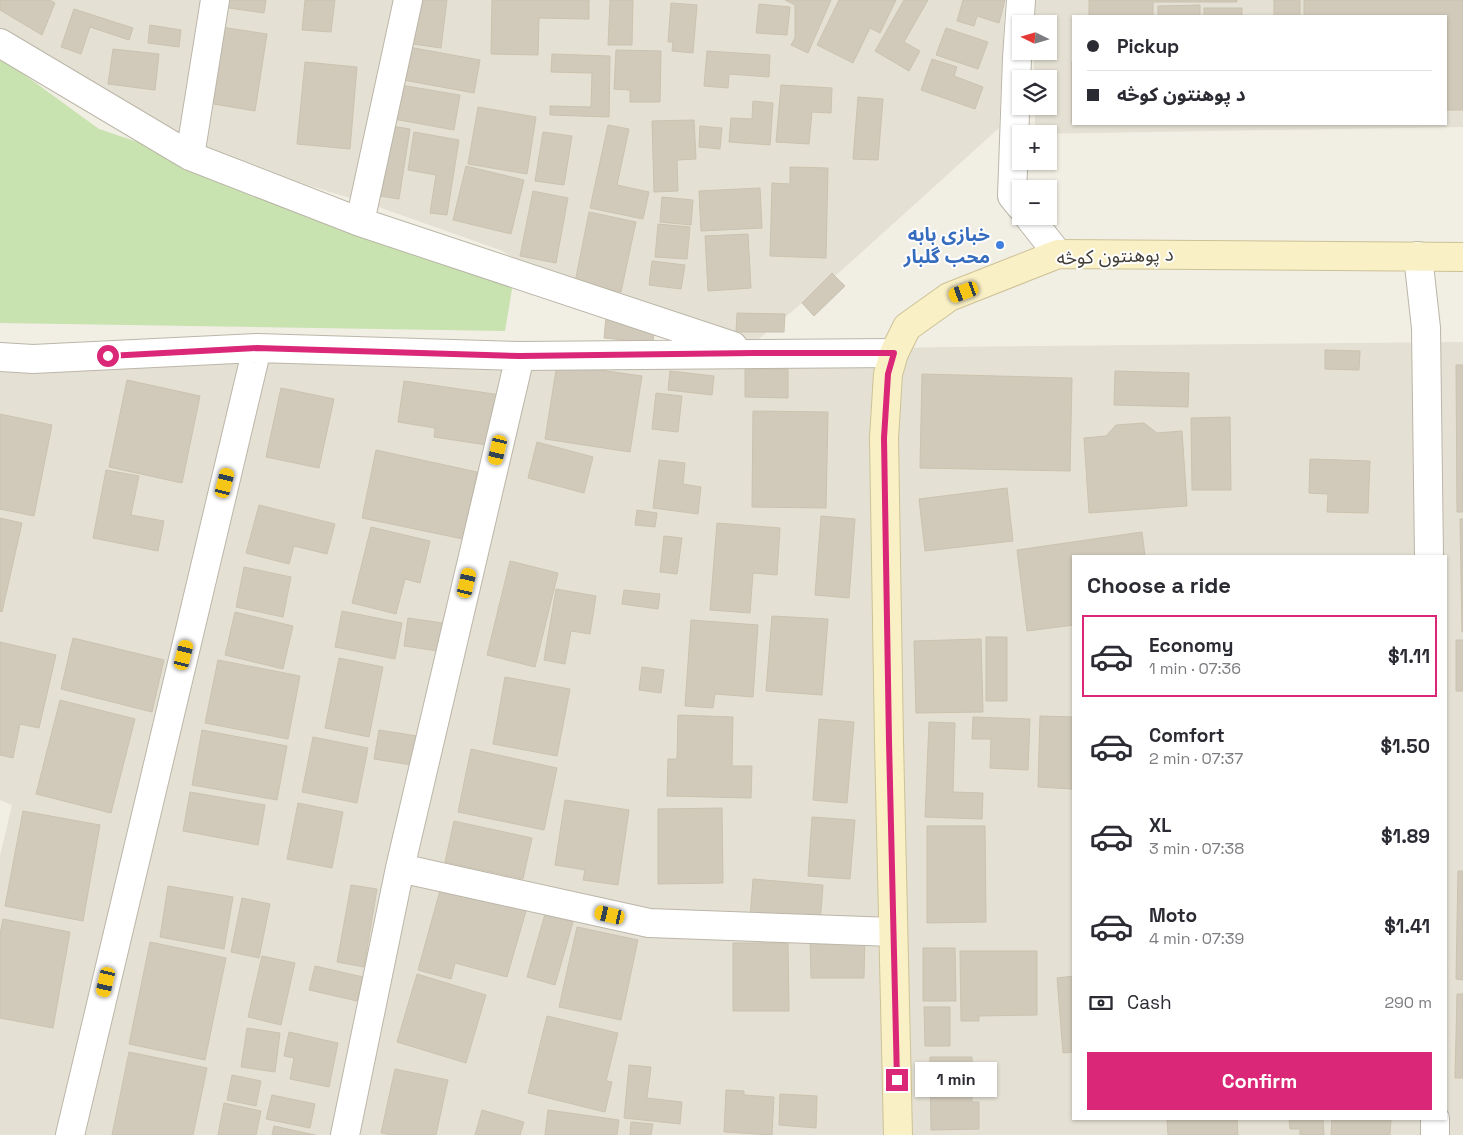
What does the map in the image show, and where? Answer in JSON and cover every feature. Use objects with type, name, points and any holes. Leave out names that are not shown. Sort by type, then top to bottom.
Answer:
[{"type":"street","points":[[190,156],[215,0]]},
{"type":"street","points":[[360,222],[408,0]]},
{"type":"street","points":[[1012,180],[1016,58],[1021,0]]},
{"type":"street","points":[[0,43],[190,156],[360,222],[753,353]]},
{"type":"street","points":[[1035,225],[1058,254]]},
{"type":"street","name":"د پوهنتون کوڅه","points":[[898,1135],[884,438],[888,374],[894,353],[907,327],[949,297],[1058,254],[1418,256],[1463,258]]},
{"type":"street","points":[[1418,256],[1426,328],[1429,555]]},
{"type":"street","points":[[0,357],[33,359],[257,348],[520,356],[894,353]]},
{"type":"street","points":[[70,1135],[257,348]]},
{"type":"street","points":[[345,1135],[400,868],[520,356]]},
{"type":"street","points":[[400,868],[649,923],[893,932]]},
{"type":"street","points":[[1435,1120],[1435,1135]]},
{"type":"shaded area","points":[[0,0],[1005,0],[999,128],[842,270],[754,343],[531,268],[500,250],[370,204],[230,162],[160,133],[0,33]]},
{"type":"shaded area","points":[[1033,0],[1463,0],[1463,127],[1057,134],[1057,125],[1035,125],[1035,115],[1057,115],[1057,70],[1034,70],[1034,60],[1058,60],[1058,15],[1033,15]]},
{"type":"shaded area","points":[[1463,342],[1463,1135],[0,1135],[0,856],[12,805],[0,800],[0,366],[948,347]]},
{"type":"green space","points":[[0,57],[99,129],[410,234],[514,277],[505,331],[0,323]]},
{"type":"building","points":[[0,0],[50,0],[55,3],[42,35],[0,10]]},
{"type":"building","points":[[223,0],[266,0],[264,13],[222,7]]},
{"type":"building","points":[[305,0],[335,0],[331,32],[302,30]]},
{"type":"building","points":[[412,0],[447,0],[441,48],[406,43]]},
{"type":"building","points":[[492,0],[589,0],[589,19],[539,18],[538,55],[491,54]]},
{"type":"building","points":[[610,0],[633,0],[632,45],[608,45]]},
{"type":"building","points":[[785,0],[831,0],[808,53],[791,45],[795,38],[795,5]]},
{"type":"building","points":[[839,0],[896,0],[880,33],[870,28],[853,63],[817,45]]},
{"type":"building","points":[[904,0],[928,0],[904,42],[920,51],[909,71],[875,51]]},
{"type":"building","points":[[963,0],[1005,0],[999,23],[977,16],[974,26],[957,21]]},
{"type":"building","points":[[1089,0],[1153,0],[1153,15],[1089,15]]},
{"type":"building","points":[[1154,0],[1237,0],[1237,2],[1154,2]]},
{"type":"building","points":[[1274,0],[1300,0],[1300,15],[1274,15]]},
{"type":"building","points":[[1304,0],[1463,0],[1463,110],[1447,110],[1447,15],[1304,15]]},
{"type":"building","points":[[671,3],[697,5],[693,53],[672,51],[673,42],[668,42]]},
{"type":"building","points":[[759,4],[790,7],[787,35],[756,33]]},
{"type":"building","points":[[1200,5],[1200,15],[1158,15],[1158,6]]},
{"type":"building","points":[[1204,8],[1242,8],[1242,15],[1204,15]]},
{"type":"building","points":[[74,9],[133,28],[129,40],[90,27],[81,54],[61,47]]},
{"type":"building","points":[[150,25],[181,30],[179,47],[148,43]]},
{"type":"building","points":[[221,27],[267,34],[255,111],[208,103]]},
{"type":"building","points":[[946,28],[988,42],[978,69],[936,55]]},
{"type":"building","points":[[403,46],[480,60],[474,93],[398,79]]},
{"type":"building","points":[[113,49],[159,54],[155,90],[108,84]]},
{"type":"building","points":[[616,50],[661,51],[660,102],[630,102],[630,90],[614,89]]},
{"type":"building","points":[[707,51],[770,55],[769,77],[729,74],[728,88],[704,86]]},
{"type":"building","points":[[552,54],[610,56],[609,117],[550,115],[550,106],[591,107],[592,73],[551,72]]},
{"type":"building","points":[[932,59],[957,67],[954,76],[983,87],[975,109],[921,90]]},
{"type":"building","points":[[305,62],[357,67],[350,149],[297,144]]},
{"type":"building","points":[[394,84],[460,95],[454,130],[388,118]]},
{"type":"building","points":[[781,85],[832,88],[831,113],[812,112],[809,144],[776,142]]},
{"type":"building","points":[[858,97],[883,99],[878,160],[853,159]]},
{"type":"building","points":[[753,101],[773,103],[770,145],[729,142],[731,118],[752,119]]},
{"type":"building","points":[[478,107],[536,117],[527,174],[468,164]]},
{"type":"building","points":[[694,120],[696,159],[677,160],[678,191],[654,192],[652,121]]},
{"type":"building","points":[[384,125],[410,129],[399,199],[374,195]]},
{"type":"building","points":[[608,125],[629,129],[617,185],[649,192],[643,219],[590,208]]},
{"type":"building","points":[[700,126],[722,128],[720,149],[699,147]]},
{"type":"building","points":[[414,132],[459,140],[447,215],[430,213],[436,175],[408,170]]},
{"type":"building","points":[[543,132],[572,136],[564,185],[535,181]]},
{"type":"building","points":[[466,166],[524,180],[511,234],[453,220]]},
{"type":"building","points":[[790,167],[828,168],[826,258],[770,256],[772,183],[790,184]]},
{"type":"building","points":[[760,188],[762,228],[701,231],[699,191]]},
{"type":"building","points":[[533,191],[568,198],[556,263],[520,256]]},
{"type":"building","points":[[662,197],[693,200],[691,225],[660,222]]},
{"type":"building","points":[[589,212],[636,222],[621,292],[575,282]]},
{"type":"building","points":[[658,224],[690,227],[687,259],[655,257]]},
{"type":"building","points":[[748,234],[751,288],[708,291],[705,236]]},
{"type":"building","points":[[652,261],[685,265],[681,289],[649,285]]},
{"type":"building","points":[[832,273],[845,286],[814,316],[802,303]]},
{"type":"building","points":[[737,313],[785,314],[784,332],[736,332]]},
{"type":"building","points":[[606,316],[655,321],[653,343],[604,338]]},
{"type":"building","points":[[1325,350],[1360,351],[1359,370],[1325,369]]},
{"type":"building","points":[[557,364],[642,376],[630,452],[545,439]]},
{"type":"building","points":[[1456,365],[1463,365],[1463,512],[1457,512]]},
{"type":"building","points":[[745,369],[788,369],[788,398],[745,397]]},
{"type":"building","points":[[670,371],[714,376],[712,395],[668,390]]},
{"type":"building","points":[[1115,371],[1189,373],[1188,407],[1114,405]]},
{"type":"building","points":[[922,374],[1072,378],[1070,471],[920,468]]},
{"type":"building","points":[[127,380],[200,396],[182,483],[109,467]]},
{"type":"building","points":[[404,381],[501,395],[493,446],[434,437],[435,428],[398,422]]},
{"type":"building","points":[[281,388],[334,399],[319,468],[266,457]]},
{"type":"building","points":[[656,393],[682,396],[678,432],[652,429]]},
{"type":"building","points":[[753,411],[828,412],[826,508],[752,507]]},
{"type":"building","points":[[0,414],[52,425],[34,516],[0,509]]},
{"type":"building","points":[[1230,417],[1231,490],[1192,490],[1191,418]]},
{"type":"building","points":[[1144,423],[1157,433],[1182,431],[1187,506],[1089,513],[1084,438],[1106,436],[1116,425]]},
{"type":"building","points":[[537,442],[593,457],[584,493],[528,478]]},
{"type":"building","points":[[376,450],[477,472],[463,539],[362,518]]},
{"type":"building","points":[[1310,459],[1370,461],[1368,513],[1327,512],[1328,494],[1309,493]]},
{"type":"building","points":[[659,460],[685,463],[683,484],[701,487],[698,514],[653,508]]},
{"type":"building","points":[[106,470],[139,476],[131,515],[164,521],[158,551],[93,538]]},
{"type":"building","points":[[1007,488],[1013,541],[925,551],[919,499]]},
{"type":"building","points":[[259,505],[335,524],[327,554],[294,546],[289,564],[246,553]]},
{"type":"building","points":[[637,510],[657,513],[655,527],[635,525]]},
{"type":"building","points":[[821,516],[855,519],[849,598],[815,595]]},
{"type":"building","points":[[0,518],[22,523],[2,612],[0,611]]},
{"type":"building","points":[[1460,519],[1463,519],[1463,632],[1462,632]]},
{"type":"building","points":[[717,523],[780,528],[777,575],[753,573],[750,613],[710,610]]},
{"type":"building","points":[[371,527],[430,541],[420,583],[405,579],[396,614],[352,603]]},
{"type":"building","points":[[1142,532],[1145,555],[1072,555],[1072,625],[1027,631],[1017,550]]},
{"type":"building","points":[[664,536],[682,538],[677,574],[660,572]]},
{"type":"building","points":[[510,561],[558,573],[535,667],[487,655]]},
{"type":"building","points":[[244,567],[291,577],[283,617],[236,607]]},
{"type":"building","points":[[556,589],[596,596],[590,634],[571,631],[565,664],[544,660]]},
{"type":"building","points":[[624,590],[660,594],[658,609],[622,604]]},
{"type":"building","points":[[342,611],[402,623],[395,659],[335,647]]},
{"type":"building","points":[[235,612],[293,626],[283,669],[225,655]]},
{"type":"building","points":[[772,616],[828,619],[822,695],[766,691]]},
{"type":"building","points":[[408,618],[443,623],[438,651],[404,646]]},
{"type":"building","points":[[691,620],[758,625],[753,697],[715,694],[713,708],[685,706]]},
{"type":"building","points":[[986,637],[1007,637],[1007,701],[986,701]]},
{"type":"building","points":[[73,638],[164,660],[152,712],[61,689]]},
{"type":"building","points":[[981,639],[983,712],[916,713],[914,641]]},
{"type":"building","points":[[1456,640],[1463,640],[1463,691],[1456,691]]},
{"type":"building","points":[[0,642],[56,655],[39,728],[20,724],[13,758],[0,755]]},
{"type":"building","points":[[339,658],[383,667],[369,737],[325,728]]},
{"type":"building","points":[[218,660],[300,676],[288,739],[205,723]]},
{"type":"building","points":[[642,667],[664,670],[661,693],[639,690]]},
{"type":"building","points":[[505,677],[570,689],[557,756],[493,744]]},
{"type":"building","points":[[60,700],[135,719],[111,813],[36,794]]},
{"type":"building","points":[[678,715],[733,717],[732,766],[752,766],[751,798],[667,796],[668,759],[677,759]]},
{"type":"building","points":[[1040,716],[1072,717],[1072,789],[1038,787]]},
{"type":"building","points":[[973,717],[1030,719],[1028,770],[990,768],[991,739],[972,739]]},
{"type":"building","points":[[819,719],[854,722],[847,803],[813,800]]},
{"type":"building","points":[[929,722],[955,723],[953,792],[983,793],[982,819],[925,817]]},
{"type":"building","points":[[202,730],[287,746],[277,800],[192,785]]},
{"type":"building","points":[[379,730],[417,736],[412,765],[374,759]]},
{"type":"building","points":[[313,737],[368,748],[357,803],[302,792]]},
{"type":"building","points":[[471,749],[557,768],[544,830],[458,812]]},
{"type":"building","points":[[190,792],[265,805],[258,845],[183,831]]},
{"type":"building","points":[[565,800],[629,810],[618,885],[583,880],[585,870],[555,865]]},
{"type":"building","points":[[298,803],[343,812],[332,868],[287,859]]},
{"type":"building","points":[[722,808],[723,883],[658,884],[658,809]]},
{"type":"building","points":[[23,811],[100,825],[83,921],[5,906]]},
{"type":"building","points":[[812,817],[855,820],[850,879],[808,876]]},
{"type":"building","points":[[454,821],[532,838],[523,879],[445,862]]},
{"type":"building","points":[[927,826],[985,826],[986,922],[927,923]]},
{"type":"building","points":[[1458,871],[1463,871],[1463,980],[1456,979]]},
{"type":"building","points":[[753,879],[823,885],[820,924],[750,919]]},
{"type":"building","points":[[351,885],[377,889],[364,967],[337,962]]},
{"type":"building","points":[[168,886],[233,897],[224,949],[160,937]]},
{"type":"building","points":[[441,887],[526,911],[507,977],[455,963],[451,979],[418,970]]},
{"type":"building","points":[[242,898],[270,904],[259,958],[231,952]]},
{"type":"building","points":[[545,914],[573,922],[555,985],[527,977]]},
{"type":"building","points":[[3,919],[70,932],[53,1028],[0,1018],[0,934]]},
{"type":"building","points":[[577,927],[638,940],[621,1020],[559,1007]]},
{"type":"building","points":[[810,937],[865,937],[864,978],[811,978]]},
{"type":"building","points":[[150,942],[226,958],[205,1060],[129,1044]]},
{"type":"building","points":[[733,943],[788,943],[789,1011],[733,1011]]},
{"type":"building","points":[[923,948],[955,948],[956,1001],[923,1001]]},
{"type":"building","points":[[960,951],[1037,951],[1037,1015],[979,1016],[979,1021],[961,1021]]},
{"type":"building","points":[[262,956],[295,963],[281,1025],[248,1017]]},
{"type":"building","points":[[315,966],[363,977],[357,1001],[309,990]]},
{"type":"building","points":[[417,974],[486,995],[466,1063],[397,1042]]},
{"type":"building","points":[[1072,976],[1072,1052],[1063,1053],[1057,978]]},
{"type":"building","points":[[1457,994],[1463,994],[1463,1078],[1455,1078]]},
{"type":"building","points":[[924,1007],[950,1007],[950,1046],[925,1046]]},
{"type":"building","points":[[547,1016],[618,1033],[606,1081],[612,1082],[605,1112],[528,1093]]},
{"type":"building","points":[[247,1028],[280,1033],[275,1072],[241,1067]]},
{"type":"building","points":[[289,1032],[338,1043],[329,1087],[290,1079],[294,1058],[284,1056]]},
{"type":"building","points":[[129,1052],[207,1068],[193,1135],[112,1135]]},
{"type":"building","points":[[930,1057],[972,1057],[972,1102],[979,1102],[979,1129],[931,1130]]},
{"type":"building","points":[[629,1065],[651,1067],[647,1098],[682,1102],[680,1124],[624,1118]]},
{"type":"building","points":[[395,1069],[448,1080],[436,1135],[392,1135],[381,1133]]},
{"type":"building","points":[[232,1075],[261,1081],[256,1106],[227,1100]]},
{"type":"building","points":[[726,1090],[744,1091],[744,1095],[774,1097],[772,1135],[724,1132]]},
{"type":"building","points":[[780,1094],[817,1096],[816,1128],[779,1125]]},
{"type":"building","points":[[272,1095],[315,1104],[310,1128],[266,1119]]},
{"type":"building","points":[[224,1103],[261,1111],[256,1135],[218,1135]]},
{"type":"building","points":[[482,1110],[524,1122],[520,1135],[475,1135]]},
{"type":"building","points":[[548,1110],[619,1120],[617,1135],[545,1135]]},
{"type":"building","points":[[1167,1120],[1237,1120],[1238,1135],[1168,1135]]},
{"type":"building","points":[[1289,1120],[1323,1120],[1324,1135],[1300,1135],[1300,1129],[1290,1129]]},
{"type":"building","points":[[1332,1120],[1391,1120],[1390,1135],[1331,1135]]},
{"type":"building","points":[[631,1122],[653,1124],[651,1135],[630,1135]]},
{"type":"building","points":[[274,1126],[315,1135],[272,1135]]},
{"type":"place","name":"خبازی بابه محب گلبار","points":[[1000,245]]},
{"type":"route","points":[[108,356],[257,348],[520,356],[894,353],[888,374],[884,438],[897,1080]]}]
